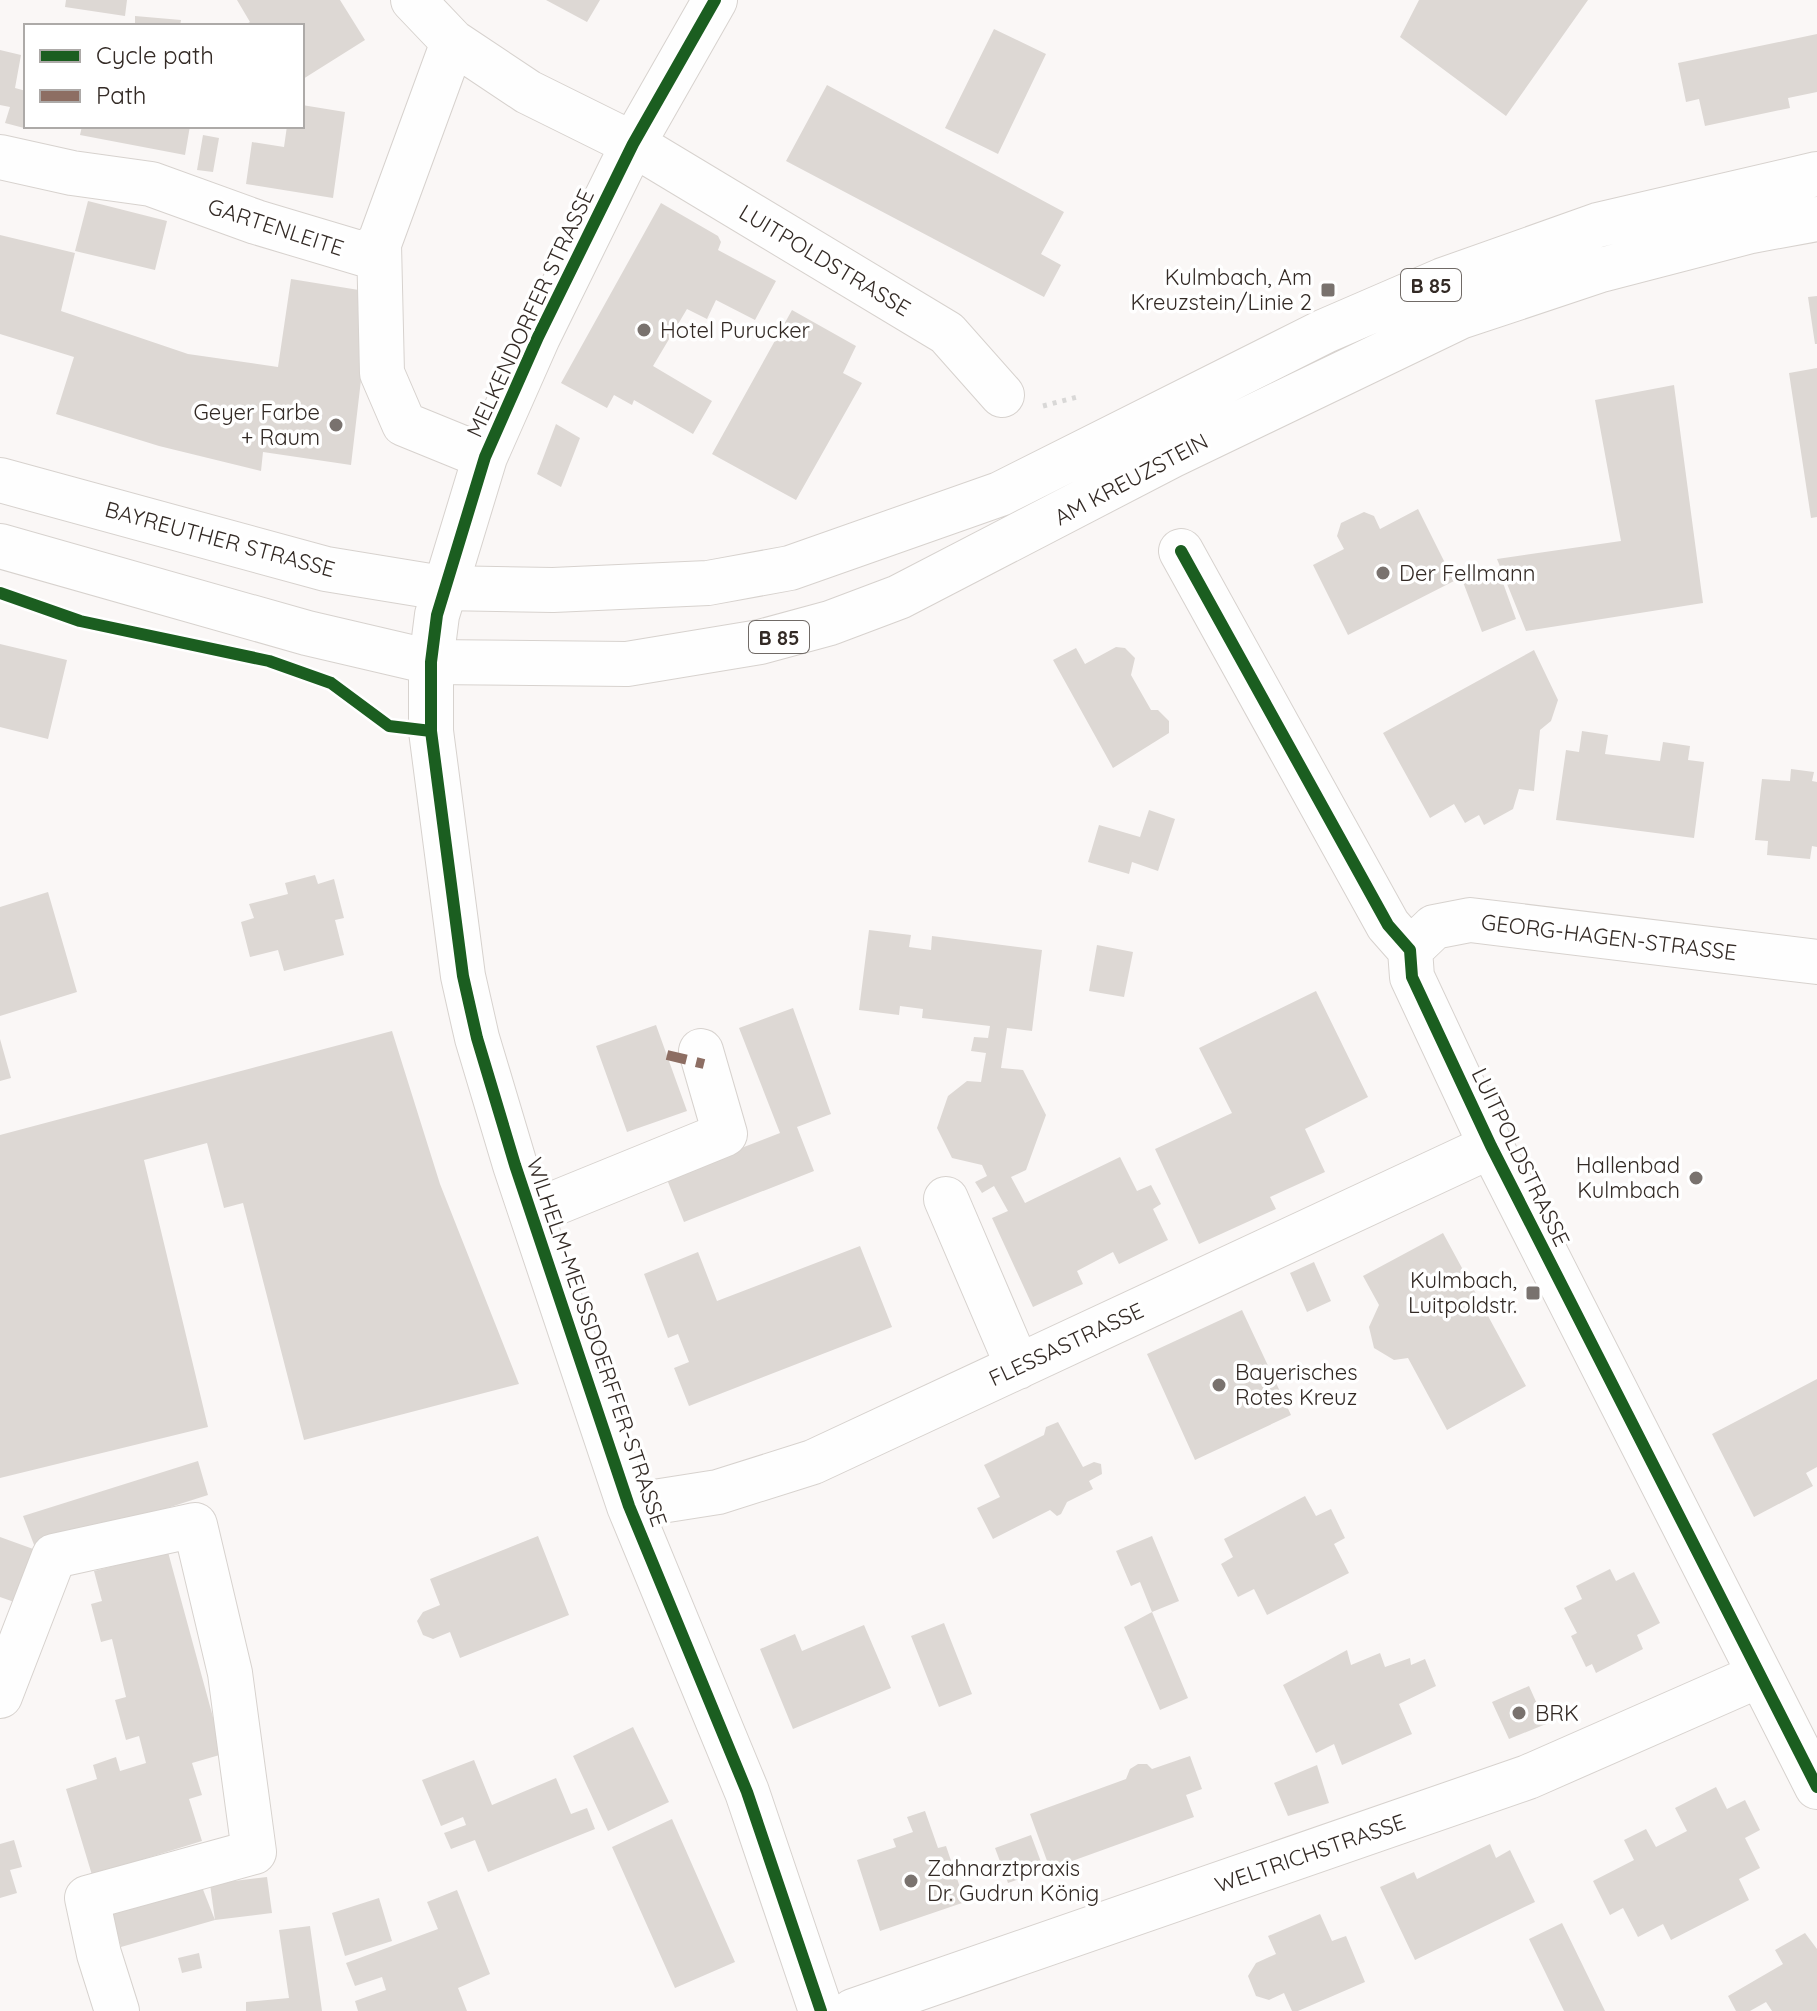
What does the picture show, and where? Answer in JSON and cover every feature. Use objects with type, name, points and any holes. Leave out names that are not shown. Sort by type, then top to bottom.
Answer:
[{"type":"street","name":"LUITPOLDSTRASSE","points":[[413,0],[453,42],[528,92],[633,144],[947,333],[1002,395]]},
{"type":"street","name":"MELKENDORFER STRASSE","points":[[431,662],[442,588],[485,457],[538,337],[633,144],[715,0]]},
{"type":"street","points":[[379,244],[453,42]]},
{"type":"street","name":"GARTENLEITE","points":[[0,157],[72,173],[151,184],[256,222],[363,254],[379,244]]},
{"type":"street","name":"AM KREUZSTEIN","points":[[442,588],[553,590],[708,583],[790,568],[1000,494],[1325,331],[1443,280],[1598,225],[1817,174]]},
{"type":"street","name":"AM KREUZSTEIN","points":[[431,662],[627,664],[760,642],[830,623],[899,597],[1184,450],[1460,317],[1601,270],[1751,231],[1817,219]]},
{"type":"street","name":"GARTENLEITE","points":[[379,244],[382,373],[404,424],[485,457]]},
{"type":"street","name":"BAYREUTHER STRASSE","points":[[0,480],[326,569],[442,588]]},
{"type":"street","name":"B 85","points":[[0,546],[307,633],[431,662]]},
{"type":"street","name":"LUITPOLDSTRASSE","points":[[1181,551],[1388,925],[1410,950],[1412,977],[1491,1146],[1817,1787]]},
{"type":"street","name":"WILHELM-MEUSSDOERFFER-STRASSE","points":[[431,662],[431,731],[463,976],[477,1038],[531,1213],[629,1506],[747,1792],[821,2011]]},
{"type":"street","name":"GEORG-HAGEN-STRASSE","points":[[1410,950],[1434,927],[1470,920],[1817,962]]},
{"type":"street","points":[[531,1213],[725,1134],[701,1051]]},
{"type":"street","name":"FLESSASTRASSE","points":[[629,1506],[718,1492],[813,1462],[1491,1146]]},
{"type":"street","points":[[946,1199],[1018,1367]]},
{"type":"street","points":[[0,1696],[54,1556],[195,1525],[230,1673],[254,1852],[87,1898],[99,1954],[117,2011]]},
{"type":"street","name":"WELTRICHSTRASSE","points":[[853,2011],[1528,1777],[1760,1675]]},
{"type":"building","points":[[66,0],[127,0],[125,16],[65,7]]},
{"type":"building","points":[[237,0],[340,0],[365,40],[304,78],[304,24],[246,24],[250,22]]},
{"type":"building","points":[[546,0],[600,0],[587,22]]},
{"type":"building","points":[[1419,0],[1588,0],[1506,116],[1400,37]]},
{"type":"building","points":[[135,16],[181,20],[180,24],[135,24]]},
{"type":"building","points":[[994,29],[1046,54],[998,154],[945,128]]},
{"type":"building","points":[[1817,34],[1817,92],[1788,98],[1790,108],[1705,126],[1699,99],[1686,102],[1678,63]]},
{"type":"building","points":[[0,50],[21,55],[15,88],[24,90],[24,128],[5,123],[10,107],[0,105]]},
{"type":"building","points":[[827,85],[1064,212],[1041,254],[1061,265],[1044,297],[786,161]]},
{"type":"building","points":[[304,105],[345,112],[333,198],[246,184],[252,142],[284,147],[287,128],[304,128]]},
{"type":"building","points":[[82,128],[190,128],[185,155],[80,135]]},
{"type":"building","points":[[203,135],[219,138],[213,172],[197,170]]},
{"type":"building","points":[[88,201],[167,221],[155,270],[75,251]]},
{"type":"building","points":[[661,203],[718,236],[721,242],[718,250],[776,281],[755,320],[716,300],[707,319],[687,309],[653,366],[712,401],[693,434],[634,400],[632,405],[614,395],[607,408],[561,383]]},
{"type":"building","points":[[0,235],[75,253],[61,311],[188,354],[278,367],[291,279],[365,291],[361,380],[351,465],[263,452],[261,471],[159,446],[56,414],[74,357],[0,334]]},
{"type":"building","points":[[1817,296],[1817,344],[1815,344],[1808,297]]},
{"type":"building","points":[[792,310],[856,346],[843,373],[862,383],[796,500],[712,454]]},
{"type":"building","points":[[1817,368],[1817,517],[1811,518],[1789,373]]},
{"type":"building","points":[[1674,385],[1703,603],[1526,631],[1497,559],[1621,541],[1595,400]]},
{"type":"building","points":[[556,424],[580,438],[561,487],[537,474]]},
{"type":"building","name":"Der Fellmann","points":[[1418,509],[1454,581],[1348,635],[1313,565],[1344,549],[1337,536],[1341,523],[1364,512],[1374,516],[1380,529]]},
{"type":"building","points":[[1498,569],[1516,619],[1482,632],[1463,582]]},
{"type":"building","points":[[0,644],[67,660],[48,739],[0,727]]},
{"type":"building","points":[[1116,647],[1125,648],[1135,658],[1131,675],[1151,710],[1158,710],[1169,721],[1169,733],[1113,768],[1053,660],[1076,648],[1085,664]]},
{"type":"building","points":[[1534,650],[1558,700],[1551,721],[1540,730],[1534,791],[1519,789],[1513,809],[1484,825],[1479,815],[1465,823],[1454,804],[1430,818],[1383,733]]},
{"type":"building","points":[[1582,731],[1608,735],[1605,754],[1660,761],[1663,742],[1690,746],[1688,760],[1704,762],[1694,838],[1556,820],[1566,750],[1579,752]]},
{"type":"building","points":[[1791,769],[1814,772],[1812,781],[1817,782],[1817,847],[1812,846],[1810,859],[1767,855],[1768,841],[1755,840],[1762,779],[1790,781]]},
{"type":"building","points":[[1149,810],[1175,819],[1158,871],[1132,862],[1129,874],[1088,862],[1099,825],[1140,837]]},
{"type":"building","points":[[315,875],[318,884],[334,879],[344,918],[335,920],[344,955],[284,971],[278,950],[250,957],[241,922],[254,918],[249,904],[288,894],[285,883]]},
{"type":"building","points":[[48,892],[77,992],[0,1016],[0,907]]},
{"type":"building","points":[[869,930],[911,935],[909,947],[931,950],[932,936],[1042,950],[1032,1031],[1007,1028],[1001,1068],[1023,1070],[1046,1115],[1026,1170],[1011,1177],[1025,1203],[1120,1157],[1137,1191],[1151,1185],[1161,1204],[1153,1209],[1168,1240],[1119,1264],[1113,1252],[1077,1271],[1083,1284],[1033,1307],[992,1218],[1008,1211],[994,1186],[982,1193],[975,1182],[987,1176],[982,1165],[952,1158],[937,1128],[948,1096],[967,1081],[981,1082],[986,1053],[971,1051],[974,1037],[988,1038],[990,1026],[922,1018],[923,1009],[900,1006],[899,1015],[859,1010]]},
{"type":"building","points":[[1097,945],[1133,952],[1124,997],[1089,991]]},
{"type":"building","points":[[1316,991],[1368,1097],[1305,1129],[1325,1172],[1270,1197],[1276,1209],[1199,1244],[1155,1149],[1232,1113],[1199,1048]]},
{"type":"building","points":[[793,1008],[831,1114],[797,1127],[814,1171],[684,1222],[666,1177],[780,1133],[739,1028]]},
{"type":"building","points":[[656,1025],[687,1111],[627,1132],[596,1046]]},
{"type":"building","points":[[392,1031],[440,1184],[519,1384],[304,1440],[243,1203],[224,1208],[207,1143],[144,1160],[208,1427],[0,1478],[0,1135]]},
{"type":"building","points":[[0,1039],[11,1078],[0,1081]]},
{"type":"building","points":[[1443,1233],[1526,1386],[1447,1430],[1408,1358],[1394,1360],[1374,1348],[1369,1327],[1379,1305],[1363,1276]]},
{"type":"building","points":[[860,1246],[892,1327],[689,1406],[674,1368],[689,1362],[678,1334],[668,1338],[644,1274],[698,1252],[717,1301]]},
{"type":"building","points":[[1314,1262],[1331,1301],[1307,1312],[1290,1273]]},
{"type":"building","name":"Bayerisches Rotes Kreuz","points":[[1242,1310],[1291,1415],[1195,1460],[1147,1354]]},
{"type":"building","points":[[1817,1379],[1817,1467],[1806,1473],[1813,1486],[1754,1517],[1712,1434]]},
{"type":"building","points":[[1058,1422],[1083,1467],[1094,1462],[1101,1464],[1102,1474],[1089,1481],[1093,1489],[1067,1502],[1061,1514],[1057,1516],[1050,1510],[993,1539],[977,1508],[1000,1497],[984,1465],[1044,1435],[1046,1427]]},
{"type":"building","points":[[198,1461],[208,1495],[36,1550],[23,1516]]},
{"type":"building","points":[[1305,1496],[1316,1516],[1331,1509],[1345,1538],[1334,1544],[1349,1573],[1267,1615],[1254,1589],[1238,1597],[1221,1564],[1233,1557],[1224,1539]]},
{"type":"building","points":[[538,1536],[569,1615],[460,1658],[450,1632],[433,1639],[423,1635],[417,1621],[423,1612],[440,1605],[430,1579]]},
{"type":"building","points":[[1152,1536],[1179,1601],[1152,1612],[1140,1582],[1131,1586],[1116,1551]]},
{"type":"building","points":[[0,1537],[36,1550],[17,1603],[0,1597]]},
{"type":"building","points":[[168,1552],[223,1754],[192,1763],[202,1795],[189,1799],[202,1841],[92,1875],[66,1789],[97,1779],[93,1765],[116,1757],[120,1771],[146,1763],[139,1736],[126,1740],[115,1700],[126,1697],[112,1639],[101,1642],[91,1604],[102,1601],[94,1571]]},
{"type":"building","points":[[1610,1569],[1616,1581],[1634,1572],[1660,1623],[1637,1635],[1643,1649],[1596,1673],[1592,1664],[1586,1667],[1571,1636],[1577,1633],[1564,1608],[1582,1599],[1576,1586]]},
{"type":"building","points":[[1152,1612],[1188,1698],[1160,1710],[1124,1627]]},
{"type":"building","points":[[944,1623],[972,1694],[939,1707],[911,1636]]},
{"type":"building","points":[[864,1625],[891,1688],[793,1729],[760,1649],[795,1634],[802,1651]]},
{"type":"building","points":[[1347,1650],[1351,1665],[1380,1653],[1385,1667],[1410,1658],[1411,1665],[1425,1659],[1436,1686],[1399,1704],[1412,1734],[1342,1765],[1334,1744],[1316,1753],[1283,1685]]},
{"type":"building","name":"BRK","points":[[1529,1686],[1546,1724],[1509,1739],[1492,1702]]},
{"type":"building","points":[[633,1727],[669,1802],[608,1831],[573,1756]]},
{"type":"building","points":[[1190,1756],[1202,1789],[1186,1795],[1194,1817],[1050,1869],[1030,1814],[1126,1779],[1130,1769],[1138,1764],[1147,1764],[1152,1769]]},
{"type":"building","points":[[474,1760],[492,1805],[556,1778],[571,1814],[587,1808],[595,1829],[488,1872],[475,1840],[451,1849],[444,1833],[466,1825],[463,1817],[441,1826],[422,1780]]},
{"type":"building","points":[[1317,1765],[1329,1803],[1288,1816],[1274,1783]]},
{"type":"building","points":[[1716,1787],[1727,1809],[1745,1800],[1760,1830],[1745,1838],[1760,1868],[1739,1879],[1749,1900],[1671,1940],[1663,1924],[1638,1937],[1623,1908],[1610,1915],[1593,1881],[1634,1860],[1624,1840],[1646,1829],[1656,1847],[1687,1831],[1675,1808]]},
{"type":"building","name":"Zahnarztpraxis Dr. Gudrun König","points":[[925,1811],[938,1848],[946,1846],[965,1902],[880,1931],[857,1860],[896,1847],[893,1839],[913,1832],[907,1817]]},
{"type":"building","points":[[672,1819],[735,1962],[675,1988],[612,1847]]},
{"type":"building","points":[[1031,1835],[1044,1870],[1008,1883],[995,1848]]},
{"type":"building","points":[[14,1840],[22,1867],[10,1870],[17,1893],[0,1898],[0,1844]]},
{"type":"building","points":[[1490,1844],[1496,1858],[1510,1850],[1535,1902],[1415,1960],[1380,1887],[1414,1872],[1417,1879]]},
{"type":"building","points":[[267,1877],[272,1913],[215,1920],[210,1884]]},
{"type":"building","points":[[202,1887],[215,1920],[121,1947],[111,1911]]},
{"type":"building","points":[[457,1890],[490,1974],[458,1988],[467,2011],[358,2011],[355,2001],[386,1990],[382,1977],[355,1986],[346,1963],[438,1929],[427,1902]]},
{"type":"building","points":[[379,1898],[392,1941],[345,1956],[332,1913]]},
{"type":"building","points":[[1320,1914],[1332,1941],[1346,1936],[1365,1982],[1298,2011],[1292,2011],[1284,1993],[1269,2000],[1256,1996],[1248,1976],[1256,1963],[1276,1954],[1268,1936]]},
{"type":"building","points":[[1562,1923],[1605,2011],[1564,2011],[1529,1939]]},
{"type":"building","points":[[310,1926],[322,2011],[246,2011],[246,2002],[289,1998],[279,1930]]},
{"type":"building","points":[[1805,1933],[1817,1949],[1817,2011],[1772,2011],[1766,2002],[1750,2011],[1736,2011],[1728,1996],[1783,1964],[1775,1950]]},
{"type":"building","points":[[199,1953],[202,1968],[182,1973],[178,1958]]},
{"type":"marked path","points":[[667,1055],[704,1064]]},
{"type":"cycle path","points":[[715,0],[633,144],[538,337],[485,457],[437,615],[431,662],[431,731],[463,976],[477,1038],[515,1165],[629,1506],[747,1792],[821,2011]]},
{"type":"cycle path","points":[[1181,551],[1388,925],[1410,950],[1412,977],[1491,1146],[1817,1787]]},
{"type":"cycle path","points":[[0,593],[80,621],[269,661],[331,683],[389,726],[431,731]]},
{"type":"place","name":"Kulmbach, Am Kreuzstein/Linie 2","points":[[1328,290]]},
{"type":"place","name":"Hotel Purucker","points":[[644,330]]},
{"type":"place","name":"Geyer Farbe + Raum","points":[[336,425]]},
{"type":"place","name":"Der Fellmann","points":[[1383,573]]},
{"type":"place","name":"Hallenbad Kulmbach","points":[[1696,1178]]},
{"type":"place","name":"Kulmbach, Luitpoldstr.","points":[[1533,1293]]},
{"type":"place","name":"Bayerisches Rotes Kreuz","points":[[1219,1385]]},
{"type":"place","name":"BRK","points":[[1519,1713]]},
{"type":"place","name":"Zahnarztpraxis Dr. Gudrun König","points":[[911,1881]]}]
